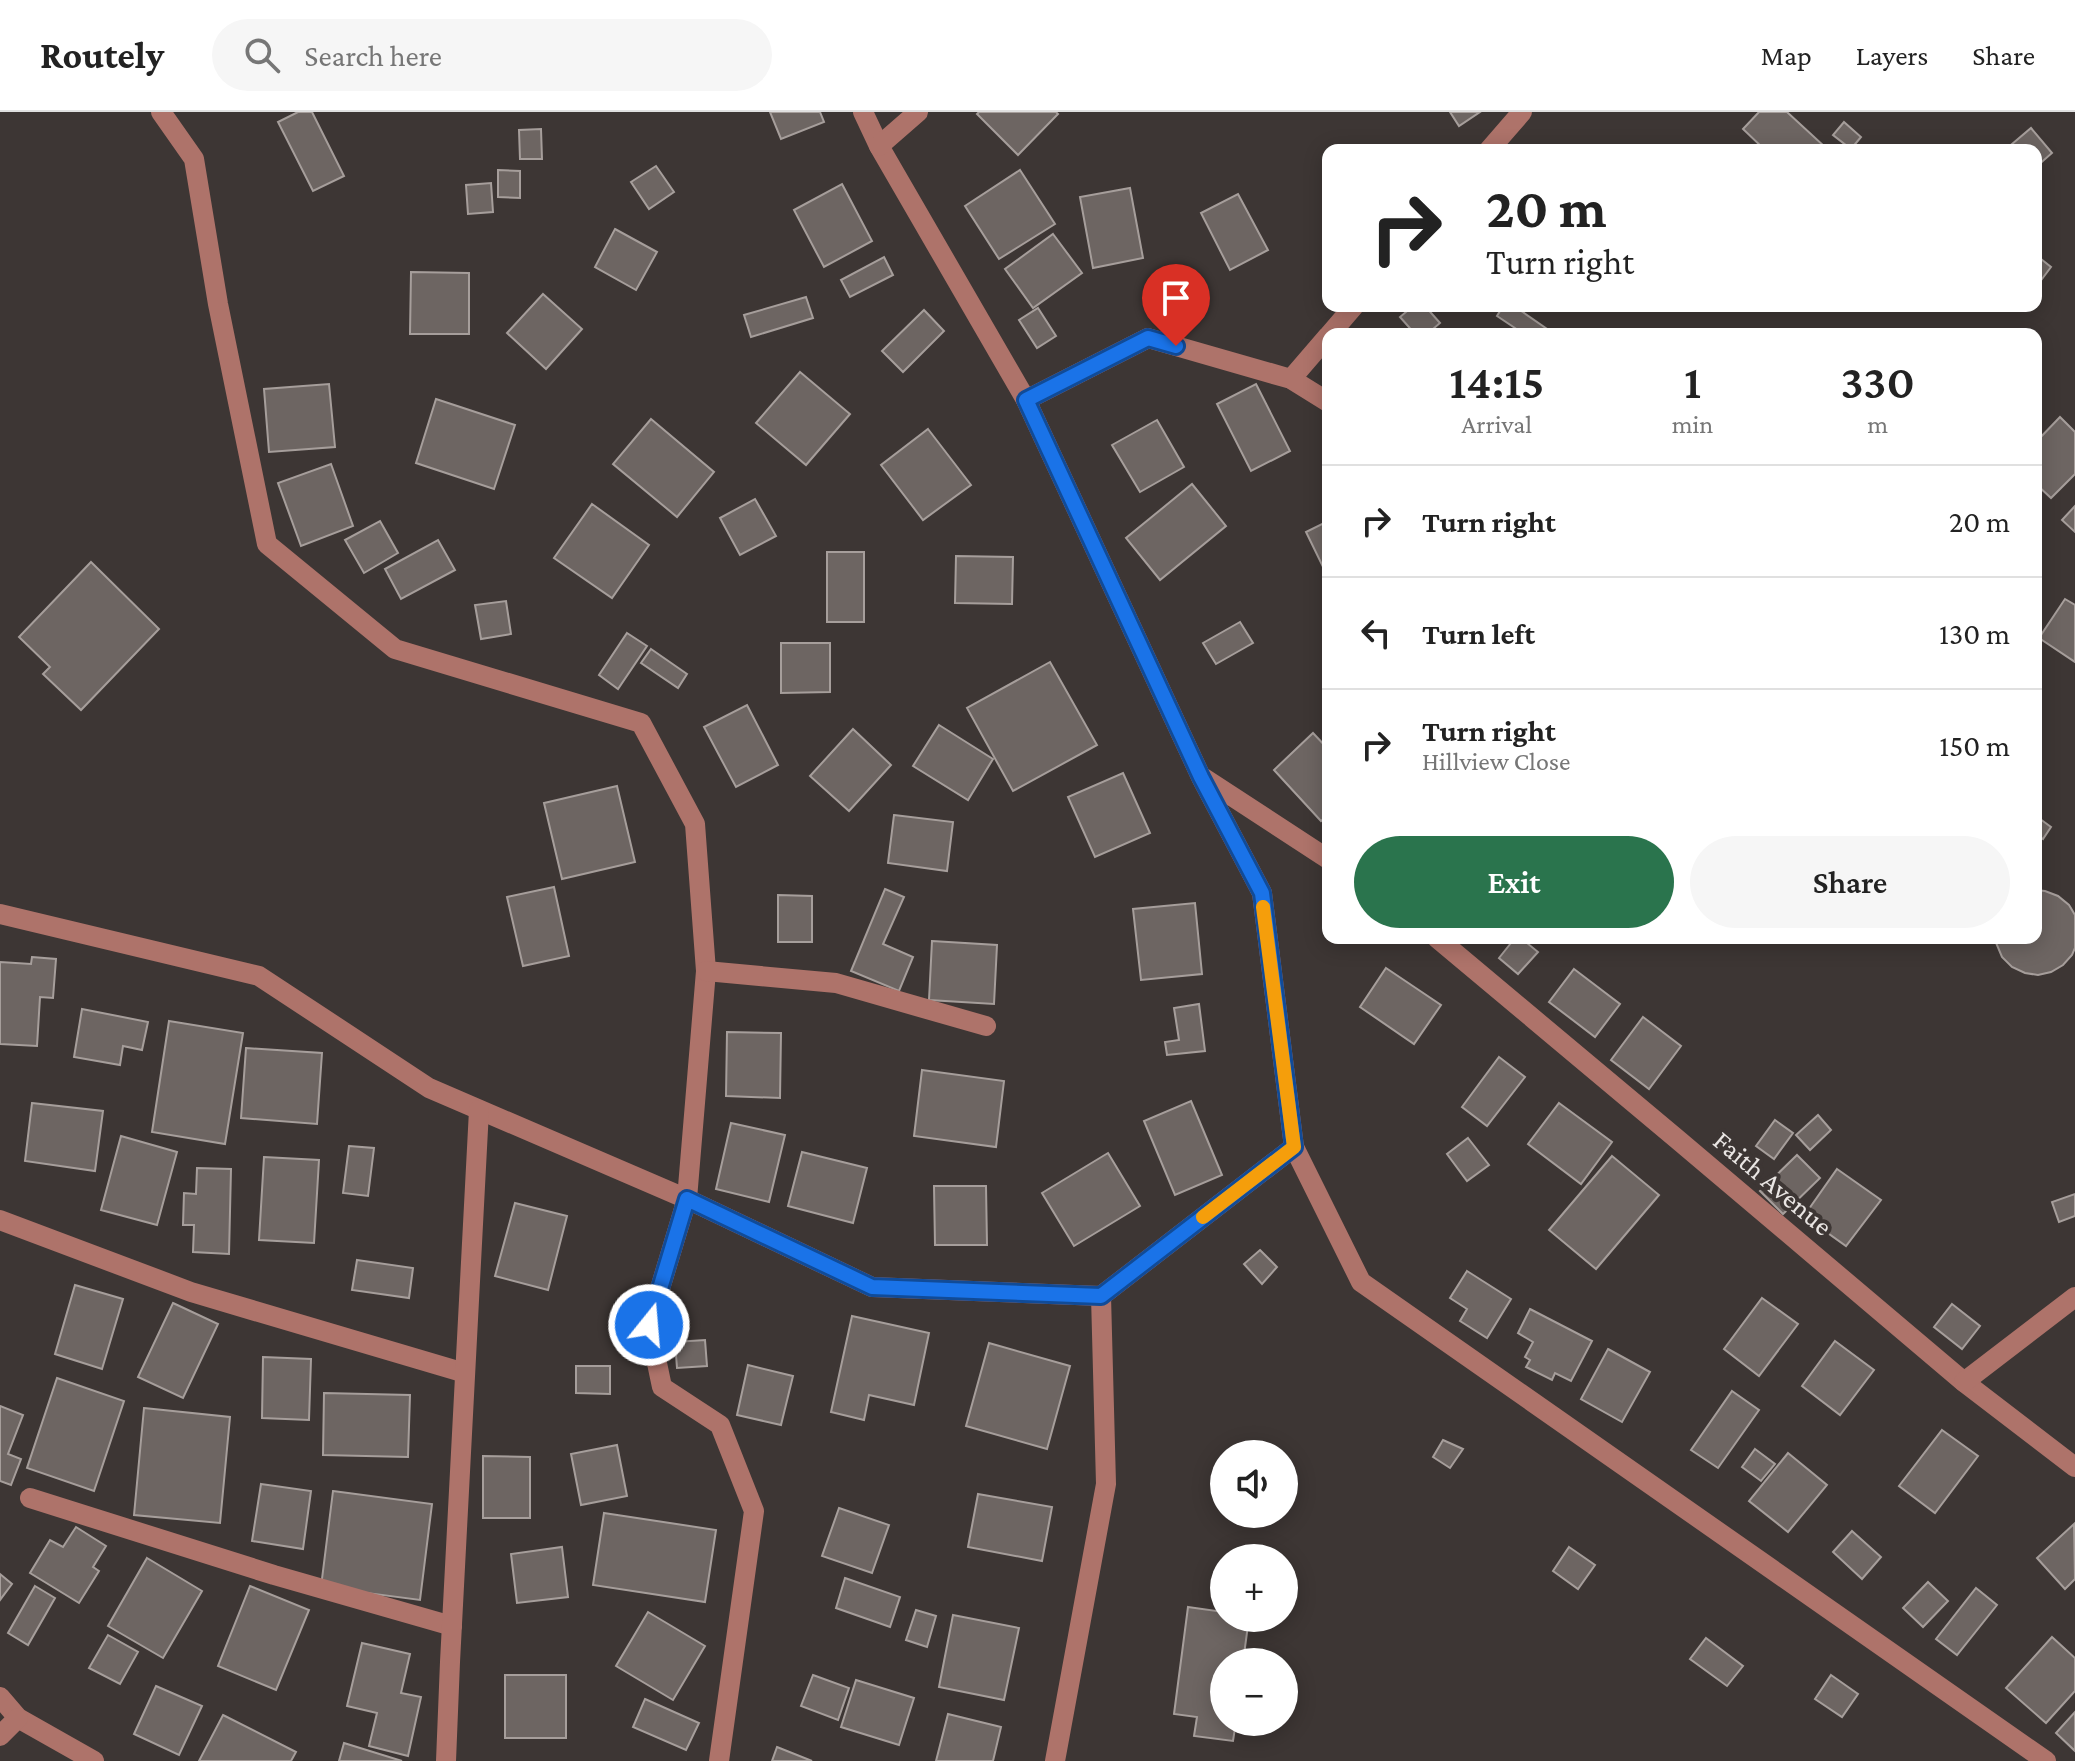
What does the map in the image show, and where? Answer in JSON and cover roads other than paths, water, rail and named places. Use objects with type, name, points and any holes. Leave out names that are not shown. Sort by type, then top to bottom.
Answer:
[{"type":"street","points":[[161,112],[194,159],[218,304],[267,544],[395,649],[641,723],[695,824],[706,971],[687,1199],[649,1325],[662,1387],[720,1425],[754,1511],[719,1761]]},
{"type":"street","points":[[863,112],[879,146],[1026,400],[1201,777],[1262,893],[1294,1147],[1361,1282],[2046,1761]]},
{"type":"street","points":[[879,146],[918,112]]},
{"type":"street","points":[[1494,144],[1522,112]]},
{"type":"street","points":[[1335,328],[1349,312]]},
{"type":"street","points":[[1026,400],[1148,338],[1291,379],[1322,398]]},
{"type":"street","points":[[1291,379],[1322,343]]},
{"type":"street","points":[[1201,777],[1322,855]]},
{"type":"street","points":[[0,914],[259,976],[429,1088],[687,1199],[872,1287],[1101,1296],[1294,1147]]},
{"type":"street","name":"Faith Avenue","points":[[1444,944],[1964,1382],[2075,1467]]},
{"type":"street","points":[[706,971],[836,983],[986,1026]]},
{"type":"street","points":[[446,1761],[479,1110]]},
{"type":"street","points":[[0,1220],[191,1292],[465,1373]]},
{"type":"street","points":[[1055,1761],[1106,1484],[1101,1296]]},
{"type":"street","points":[[1964,1382],[2075,1297]]},
{"type":"street","points":[[30,1498],[274,1575],[452,1626]]},
{"type":"street","points":[[0,1697],[18,1718],[94,1761]]},
{"type":"street","points":[[0,1736],[18,1718]]}]
